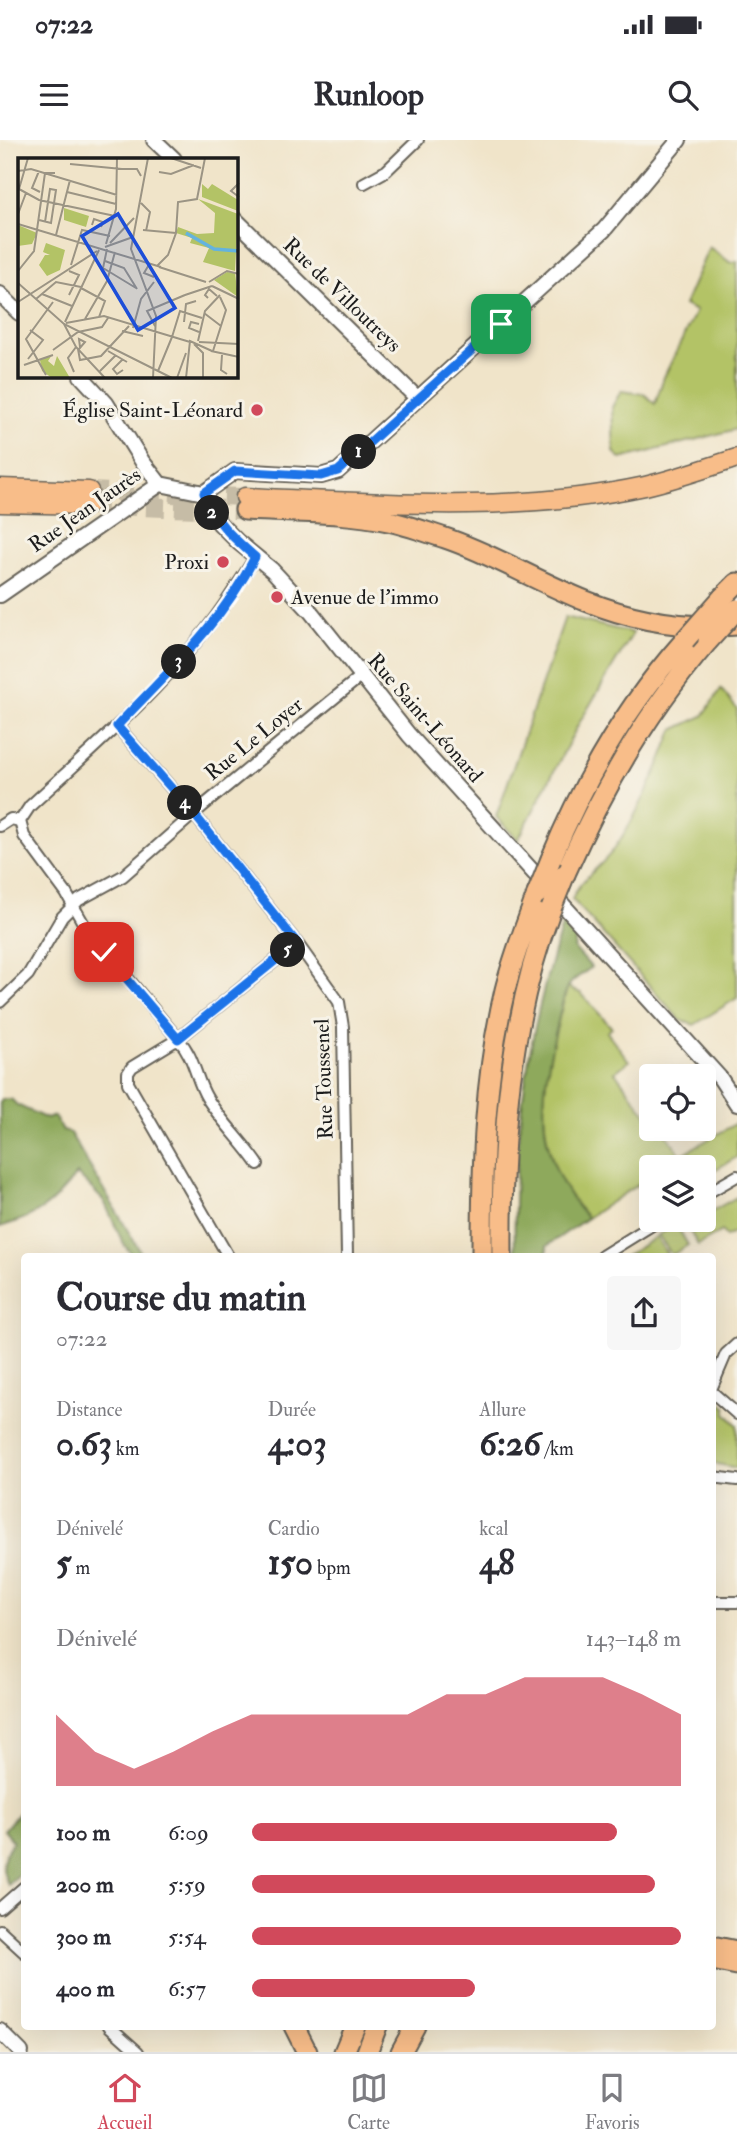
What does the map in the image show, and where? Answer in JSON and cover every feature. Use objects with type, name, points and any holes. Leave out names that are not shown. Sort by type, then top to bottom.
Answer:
[{"type":"highway","points":[[245,503],[387,521],[447,539],[587,602],[624,614],[658,622],[737,625]]},
{"type":"highway","points":[[502,1253],[502,1162],[508,1092],[526,990],[551,909],[596,807],[637,737],[708,641],[737,583]]},
{"type":"highway","points":[[482,1253],[482,1143],[494,1045],[506,988],[537,894],[576,804],[612,738],[643,692],[685,640],[729,603]]},
{"type":"highway","points":[[716,1947],[737,1951]]},
{"type":"highway","points":[[716,1955],[737,1958]]},
{"type":"highway","points":[[716,1961],[737,1965]]},
{"type":"highway","points":[[296,2030],[307,2052]]},
{"type":"highway","points":[[345,2052],[353,2030]]},
{"type":"highway","points":[[367,2052],[375,2030]]},
{"type":"highway","points":[[401,2052],[413,2030]]},
{"type":"main road","points":[[245,503],[469,504],[556,498],[646,485],[737,458]]},
{"type":"main road","points":[[0,488],[88,498],[0,503]]},
{"type":"street","points":[[154,140],[173,158]]},
{"type":"street","points":[[364,183],[386,171],[418,140]]},
{"type":"street","points":[[83,378],[106,403],[142,461],[160,484],[204,493],[235,471],[321,476],[333,474],[604,230],[676,141]]},
{"type":"street","name":"Rue de Villoutreys","points":[[238,222],[418,399]]},
{"type":"street","points":[[0,293],[18,312]]},
{"type":"street","name":"Rue Jean Jaurès","points":[[0,595],[160,484]]},
{"type":"street","name":"Rue Saint-Léonard","points":[[204,493],[220,524],[272,570],[311,612],[360,677],[426,755],[720,1078],[737,1104]]},
{"type":"street","points":[[255,557],[192,648],[117,726],[30,806],[20,821],[23,836],[66,893],[104,952],[178,1039],[193,1060],[201,1087],[208,1099],[258,1164]]},
{"type":"street","name":"Rue Le Loyer","points":[[72,906],[123,876],[360,677]]},
{"type":"street","name":"Rue Toussenel","points":[[117,726],[194,814],[333,991],[342,1014],[348,1253]]},
{"type":"street","points":[[0,826],[11,819],[20,821]]},
{"type":"street","points":[[0,1002],[28,975],[62,916],[72,906]]},
{"type":"street","points":[[226,1253],[128,1083],[128,1073],[132,1067],[178,1039],[297,943]]},
{"type":"street","points":[[716,1188],[737,1176]]},
{"type":"street","points":[[607,1253],[641,1232]]},
{"type":"street","points":[[716,1378],[726,1354],[737,1344]]},
{"type":"street","points":[[716,1396],[737,1414]]},
{"type":"street","points":[[716,1477],[737,1480]]},
{"type":"street","points":[[716,1602],[737,1602]]},
{"type":"street","points":[[0,1908],[21,1890]]},
{"type":"street","points":[[0,1930],[21,1949]]},
{"type":"street","points":[[113,2030],[138,2052]]},
{"type":"street","points":[[0,2031],[21,2052]]},
{"type":"green space","points":[[709,247],[731,263],[737,261],[737,429],[621,459],[614,452],[612,407],[621,391],[644,394],[655,404],[664,377],[696,311],[684,305]]},
{"type":"green space","points":[[565,617],[633,633],[578,725],[518,840],[496,817]]},
{"type":"green space","points":[[721,689],[737,709],[737,998],[694,1025],[680,1020],[572,899],[580,885],[609,856],[623,836],[647,791],[673,730],[703,716]]},
{"type":"green space","points":[[566,921],[577,934],[574,948],[591,967],[570,984],[563,999],[546,1082],[545,1129],[558,1174],[587,1218],[547,1246],[547,1253],[515,1253],[516,1171],[524,1088],[540,1005],[563,923]]},
{"type":"green space","points":[[568,985],[572,990],[581,993],[612,1028],[607,1032],[629,1061],[615,1072],[639,1105],[639,1141],[671,1141],[681,1155],[639,1155],[639,1184],[587,1218],[567,1190],[553,1162],[546,1134],[546,1077]]},
{"type":"green space","points":[[2,1099],[11,1099],[17,1105],[47,1119],[54,1116],[63,1131],[70,1133],[141,1253],[131,1253],[123,1243],[104,1201],[77,1174],[44,1208],[0,1227]]},
{"type":"green space","points":[[735,1124],[737,1157],[716,1169],[716,1155],[681,1155],[705,1141],[716,1141],[716,1135]]},
{"type":"green space","points":[[737,1197],[737,1231],[726,1237],[722,1231],[698,1245],[690,1232],[716,1232],[716,1209]]},
{"type":"green space","points":[[663,1232],[680,1232],[688,1245],[671,1253],[658,1235]]},
{"type":"green space","points":[[656,1237],[666,1253],[631,1253]]},
{"type":"green space","points":[[723,1404],[726,1413],[737,1425],[737,1468],[716,1464],[717,1405]]},
{"type":"green space","points":[[21,1810],[21,1873],[8,1885],[3,1863],[13,1841],[4,1830]]},
{"type":"tunnel","points":[[89,491],[245,497]]},
{"type":"tunnel","points":[[88,505],[245,510]]},
{"type":"place","name":"Église Saint-Léonard","points":[[257,410]]},
{"type":"place","name":"Proxi","points":[[223,562]]},
{"type":"place","name":"Avenue de l'immo","points":[[277,597]]},
{"type":"route","points":[[104,952],[178,1039],[297,943],[194,814],[117,726],[209,628],[255,557],[220,524],[204,493],[235,471],[321,476],[333,474],[501,324]]}]
